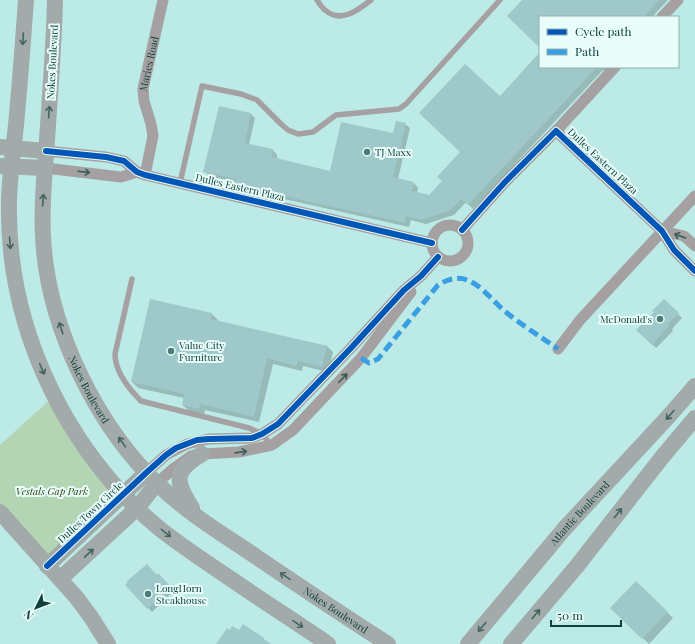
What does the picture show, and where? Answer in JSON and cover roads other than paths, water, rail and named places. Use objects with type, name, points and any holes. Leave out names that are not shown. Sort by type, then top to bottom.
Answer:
[{"type":"main road","points":[[26,0],[22,66],[5,166],[14,276],[24,318],[37,358],[54,396],[76,433],[100,468],[137,508],[159,528],[193,554],[328,644]]},
{"type":"main road","name":"Nokes Boulevard","points":[[55,0],[52,76],[42,214],[42,237],[50,287],[58,317],[73,360],[92,398],[128,451],[152,478],[200,519],[388,644]]},
{"type":"main road","points":[[7,148],[46,151]]},
{"type":"main road","points":[[5,166],[45,168]]},
{"type":"main road","points":[[0,195],[9,214]]},
{"type":"main road","name":"Atlantic Boulevard","points":[[468,644],[592,497],[695,386]]},
{"type":"main road","points":[[511,644],[577,566],[663,456],[695,418]]},
{"type":"main road","points":[[200,519],[183,494],[179,482],[179,475],[186,464],[202,454]]},
{"type":"main road","points":[[60,579],[137,508],[152,478]]},
{"type":"main road","name":"Dulles Town Circle","points":[[47,566],[124,494],[152,478]]},
{"type":"main road","points":[[0,512],[60,579],[91,617],[108,644]]},
{"type":"street","name":"Maries Road","points":[[141,173],[153,136],[144,101],[143,89],[163,0]]},
{"type":"street","points":[[663,16],[678,0]]},
{"type":"street","name":"Dulles Eastern Plaza","points":[[462,230],[505,182],[556,131],[614,68]]},
{"type":"street","name":"Dulles Eastern Plaza","points":[[556,131],[662,231],[674,250],[695,271]]},
{"type":"street","name":"Dulles Eastern Plaza","points":[[46,151],[106,157],[124,161],[141,173],[432,243]]},
{"type":"street","name":"Dulles Eastern Plaza","points":[[45,168],[121,176],[141,173]]},
{"type":"street","points":[[558,348],[580,320],[695,196]]},
{"type":"street","points":[[452,225],[459,227],[462,230],[465,232],[468,239],[468,247],[465,254],[460,259],[452,261],[445,261],[438,257],[433,251],[432,243],[433,236],[438,230],[444,226],[452,225]]},
{"type":"street","points":[[662,231],[684,236],[695,246]]},
{"type":"street","points":[[152,478],[191,456],[239,452],[272,445],[293,430],[361,358],[421,276],[438,257]]},
{"type":"street","points":[[152,478],[166,454],[187,444],[197,440],[252,438],[276,426],[404,290],[421,276]]},
{"type":"lane","points":[[317,0],[325,10],[333,15],[346,16],[355,12],[371,0]]},
{"type":"lane","points":[[180,183],[202,86],[241,94],[257,100],[288,130],[298,134],[313,132],[336,115],[399,109],[406,104],[500,0]]},
{"type":"lane","points":[[132,279],[115,363],[133,394],[141,401],[249,428],[262,434],[272,445]]},
{"type":"place","name":"TJ Maxx","points":[[367,152]]},
{"type":"place","name":"McDonald's","points":[[660,319]]},
{"type":"place","name":"Value City Furniture","points":[[171,351]]},
{"type":"place","name":"LongHorn Steakhouse","points":[[148,594]]},
{"type":"park label","name":"Vestals Gap Park","points":[[52,491]]}]
